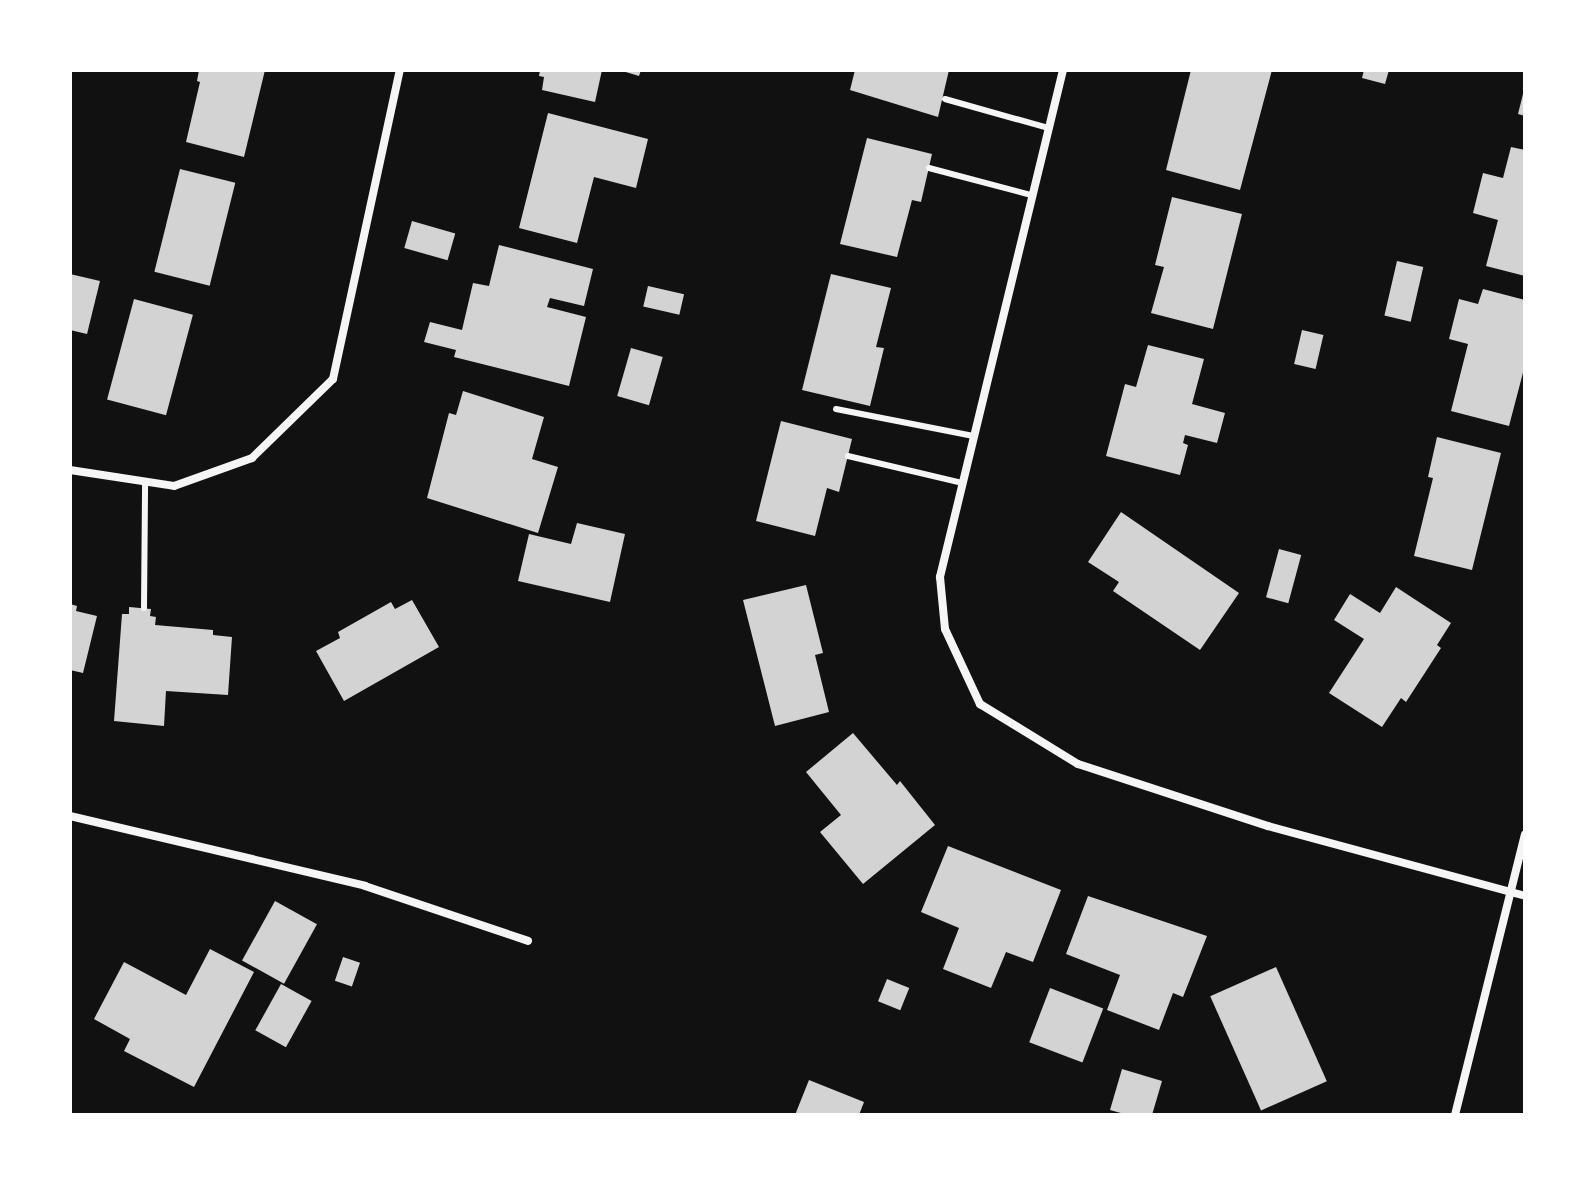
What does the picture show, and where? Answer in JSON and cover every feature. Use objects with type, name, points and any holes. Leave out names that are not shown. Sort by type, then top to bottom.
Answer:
[{"type":"street","points":[[70,470],[174,486],[252,458],[333,379],[400,70]]},
{"type":"street","points":[[1063,70],[940,577],[945,629],[980,704],[1078,764],[1268,826],[1525,896]]},
{"type":"street","points":[[70,816],[365,886],[528,941]]},
{"type":"street","points":[[1455,1115],[1525,835]]},
{"type":"lane","points":[[945,99],[1048,128]]},
{"type":"lane","points":[[929,168],[1031,195]]},
{"type":"lane","points":[[836,409],[973,436]]},
{"type":"lane","points":[[848,456],[962,483]]},
{"type":"lane","points":[[144,608],[145,481]]},
{"type":"building","points":[[199,70],[265,70],[244,157],[186,142],[200,82],[197,81]]},
{"type":"building","points":[[540,70],[602,70],[595,102],[542,90],[544,77],[539,76]]},
{"type":"building","points":[[619,70],[641,70],[639,76]]},
{"type":"building","points":[[855,70],[949,70],[938,117],[850,90]]},
{"type":"building","points":[[1191,70],[1272,70],[1240,190],[1166,170]]},
{"type":"building","points":[[1364,70],[1389,70],[1385,84],[1362,78]]},
{"type":"building","points":[[1525,90],[1525,116],[1518,114]]},
{"type":"building","points":[[548,113],[648,139],[636,188],[594,177],[577,243],[519,228]]},
{"type":"building","points":[[867,138],[932,154],[921,202],[912,200],[897,257],[840,244]]},
{"type":"building","points":[[1511,147],[1525,150],[1525,276],[1486,266],[1498,220],[1473,213],[1483,173],[1503,178]]},
{"type":"building","points":[[180,169],[235,183],[210,286],[154,272]]},
{"type":"building","points":[[1172,197],[1242,214],[1213,329],[1151,313],[1164,267],[1155,265]]},
{"type":"building","points":[[412,221],[455,233],[448,260],[404,248]]},
{"type":"building","points":[[499,245],[593,269],[584,306],[550,298],[547,307],[586,317],[569,386],[454,357],[456,350],[424,342],[430,322],[462,330],[473,283],[489,286]]},
{"type":"building","points":[[1397,261],[1423,267],[1411,322],[1384,316]]},
{"type":"building","points":[[70,274],[100,281],[87,334],[70,330]]},
{"type":"building","points":[[831,274],[891,288],[876,347],[884,348],[870,406],[802,390]]},
{"type":"building","points":[[648,286],[684,294],[679,315],[643,306]]},
{"type":"building","points":[[1483,289],[1525,300],[1525,365],[1509,426],[1451,411],[1468,344],[1449,339],[1459,299],[1478,304]]},
{"type":"building","points":[[134,299],[193,315],[166,415],[107,399]]},
{"type":"building","points":[[1302,330],[1323,335],[1316,369],[1294,364]]},
{"type":"building","points":[[1148,345],[1204,359],[1192,404],[1225,413],[1217,443],[1185,435],[1183,443],[1188,445],[1180,475],[1106,456],[1125,384],[1136,387]]},
{"type":"building","points":[[631,348],[663,357],[649,405],[617,396]]},
{"type":"building","points":[[463,391],[544,417],[532,459],[558,467],[538,533],[427,498],[449,413],[456,415]]},
{"type":"building","points":[[781,421],[852,439],[839,492],[827,488],[815,536],[756,521]]},
{"type":"building","points":[[1437,437],[1501,453],[1472,570],[1414,556],[1433,478],[1428,477]]},
{"type":"building","points":[[1121,512],[1239,593],[1200,650],[1113,591],[1119,582],[1088,562]]},
{"type":"building","points":[[577,523],[625,534],[610,602],[518,581],[529,534],[571,544]]},
{"type":"building","points":[[1279,549],[1301,555],[1288,603],[1266,597]]},
{"type":"building","points":[[806,585],[823,653],[815,655],[829,712],[775,726],[743,600]]},
{"type":"building","points":[[1396,587],[1451,623],[1437,645],[1441,648],[1406,702],[1401,698],[1382,727],[1329,693],[1364,639],[1334,620],[1350,594],[1380,613]]},
{"type":"building","points":[[412,600],[439,647],[344,701],[316,651],[340,638],[338,632],[391,602],[395,609]]},
{"type":"building","points":[[70,604],[77,606],[76,611],[97,616],[83,673],[70,670]]},
{"type":"building","points":[[129,607],[151,609],[150,616],[156,617],[155,625],[213,630],[213,635],[232,637],[228,695],[166,691],[164,726],[114,721],[122,614],[129,614]]},
{"type":"building","points":[[853,733],[897,785],[900,781],[935,825],[863,884],[820,832],[841,815],[806,772]]},
{"type":"building","points":[[948,846],[1061,890],[1033,962],[1006,952],[991,988],[943,969],[959,928],[921,912]]},
{"type":"building","points":[[1088,896],[1207,936],[1183,997],[1173,993],[1159,1030],[1107,1010],[1120,975],[1066,954]]},
{"type":"building","points":[[275,901],[317,924],[284,984],[242,960]]},
{"type":"building","points":[[210,949],[254,972],[194,1087],[124,1051],[130,1039],[94,1019],[124,962],[186,995]]},
{"type":"building","points":[[343,957],[360,963],[352,986],[335,981]]},
{"type":"building","points":[[1276,967],[1327,1081],[1261,1110],[1210,996]]},
{"type":"building","points":[[887,979],[909,988],[900,1010],[878,1001]]},
{"type":"building","points":[[281,984],[312,1001],[286,1047],[255,1030]]},
{"type":"building","points":[[1050,988],[1103,1008],[1082,1063],[1029,1042]]},
{"type":"building","points":[[1122,1069],[1162,1081],[1152,1115],[1128,1115],[1110,1110]]},
{"type":"building","points":[[809,1080],[864,1102],[859,1115],[795,1115]]}]
